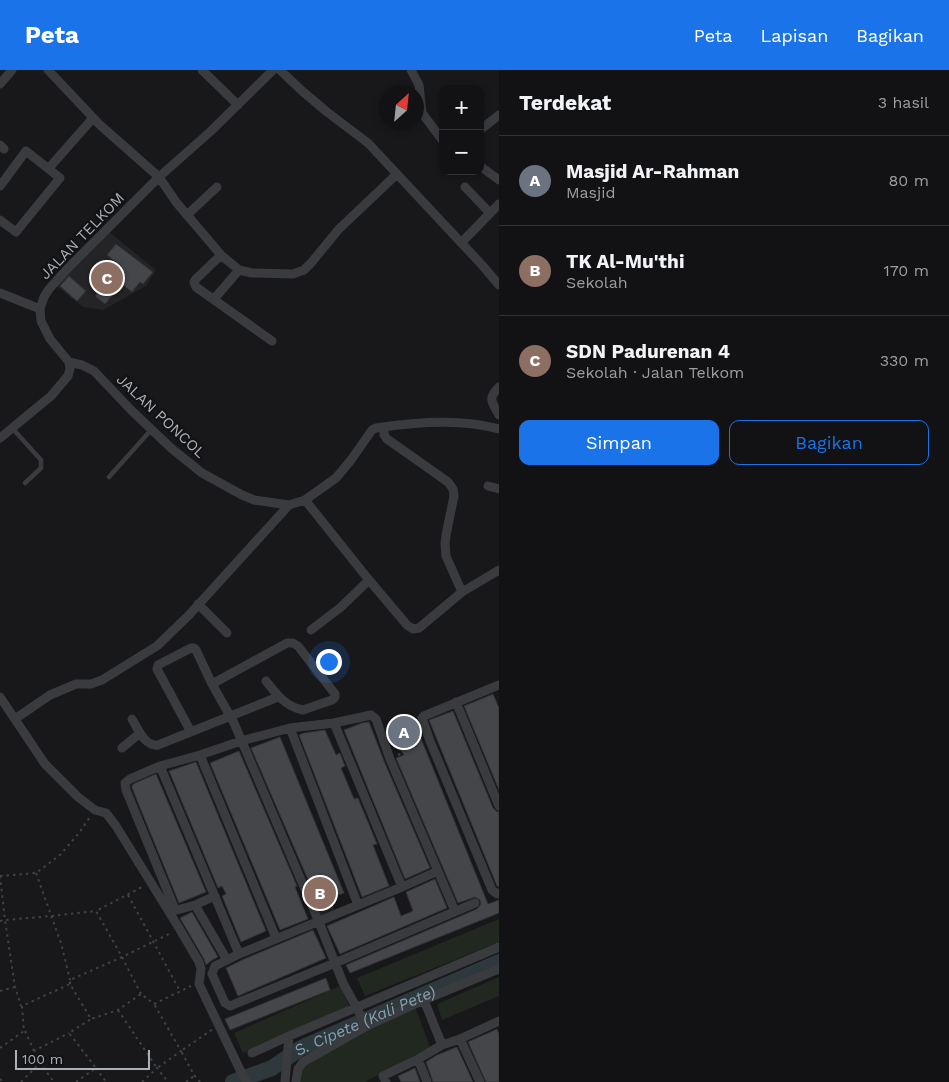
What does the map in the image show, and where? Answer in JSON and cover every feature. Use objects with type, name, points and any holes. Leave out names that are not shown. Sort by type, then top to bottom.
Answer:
[{"type":"street","points":[[0,84],[12,70]]},
{"type":"street","points":[[48,70],[94,118],[159,177],[187,215],[221,255],[239,270],[252,273],[293,274],[304,270],[339,229],[397,174]]},
{"type":"street","points":[[202,70],[238,105]]},
{"type":"street","name":"JALAN TELKOM","points":[[40,309],[49,289],[68,268],[159,177],[211,131],[273,70]]},
{"type":"street","points":[[280,70],[327,112],[368,143],[499,285]]},
{"type":"street","points":[[411,70],[419,85],[422,114],[439,136]]},
{"type":"street","points":[[484,127],[499,115]]},
{"type":"street","points":[[49,168],[94,118]]},
{"type":"street","points":[[0,186],[26,151],[60,178],[16,232],[0,220]]},
{"type":"street","points":[[484,169],[499,180]]},
{"type":"street","points":[[187,215],[217,187]]},
{"type":"street","points":[[465,187],[490,213]]},
{"type":"street","points":[[460,243],[499,204]]},
{"type":"street","points":[[221,255],[194,282],[196,287],[272,341]]},
{"type":"street","points":[[214,299],[239,270]]},
{"type":"street","points":[[0,438],[51,396],[68,376],[70,369],[69,362],[50,339],[41,321],[40,309],[3,297]]},
{"type":"street","name":"JALAN PONCOL","points":[[69,362],[82,365],[94,371],[151,430],[202,473],[254,500],[289,505],[305,500],[336,478],[372,430],[444,421],[487,425],[499,429]]},
{"type":"street","points":[[499,387],[493,394],[492,399],[499,415]]},
{"type":"street","points":[[384,427],[384,435],[387,439],[448,482],[453,489],[454,496],[445,543],[446,556],[462,592]]},
{"type":"street","points":[[488,486],[499,489]]},
{"type":"street","points":[[305,500],[369,580],[407,625],[413,629],[419,628],[462,592],[499,570]]},
{"type":"street","points":[[15,719],[50,695],[76,684],[91,684],[102,680],[157,646],[189,615],[289,505]]},
{"type":"street","points":[[311,630],[341,607],[369,580]]},
{"type":"street","points":[[198,604],[227,634]]},
{"type":"street","points":[[212,684],[287,643],[293,643],[298,646],[336,694],[332,700],[303,710],[292,707],[278,697],[266,681]]},
{"type":"street","points":[[191,732],[156,669],[158,665],[194,648],[232,720],[319,922],[334,963],[364,1025]]},
{"type":"street","points":[[499,685],[424,716],[423,721],[492,890],[494,893],[499,893]]},
{"type":"street","points":[[0,697],[45,764],[78,797],[92,807],[106,813],[112,820],[179,928],[202,969],[199,984],[245,1078]]},
{"type":"street","points":[[132,719],[140,733],[153,746],[232,720],[278,697]]},
{"type":"street","points":[[456,702],[499,806]]},
{"type":"street","points":[[215,896],[195,905],[177,910],[174,907],[126,790],[126,783],[130,778],[160,766],[200,755],[240,739],[290,728],[334,723],[371,715],[374,717],[455,911]]},
{"type":"street","points":[[334,723],[402,887]]},
{"type":"street","points":[[290,728],[358,905]]},
{"type":"street","points":[[122,748],[140,733]]},
{"type":"street","points":[[200,755],[276,938]]},
{"type":"street","points":[[160,766],[239,954]]},
{"type":"street","points":[[438,871],[319,922],[276,938],[215,966],[212,974],[225,1003],[230,1006],[475,903]]},
{"type":"street","points":[[195,905],[227,960]]},
{"type":"street","points":[[252,1053],[289,1036],[358,1010],[499,947]]},
{"type":"street","points":[[296,1082],[298,1069],[303,1062],[364,1025],[499,969]]},
{"type":"street","points":[[424,1000],[442,1045]]},
{"type":"street","points":[[386,1082],[383,1076],[442,1045],[499,1021]]},
{"type":"street","points":[[285,1078],[289,1036]]},
{"type":"street","points":[[460,1039],[480,1082]]},
{"type":"street","points":[[418,1059],[427,1082]]},
{"type":"lane","points":[[12,428],[41,460],[42,464],[41,468],[25,483]]},
{"type":"lane","points":[[110,477],[151,430]]},
{"type":"path","points":[[390,759],[430,741]]},
{"type":"path","points":[[54,1082],[40,1063],[24,1030],[22,1006],[15,987],[0,876],[36,873],[60,855],[79,832],[92,807]]},
{"type":"path","points":[[36,873],[61,943],[70,984],[91,1019]]},
{"type":"path","points":[[0,921],[96,911],[151,882]]},
{"type":"path","points":[[128,895],[180,991]]},
{"type":"path","points":[[96,911],[141,994],[154,1004],[194,1075],[200,1082]]},
{"type":"path","points":[[70,980],[122,957],[179,928]]},
{"type":"path","points":[[22,1006],[70,984]]},
{"type":"path","points":[[154,1004],[199,984]]},
{"type":"path","points":[[0,991],[15,987]]},
{"type":"path","points":[[34,1051],[91,1019],[118,1010],[141,994]]},
{"type":"path","points":[[118,1010],[168,1082]]},
{"type":"path","points":[[142,1082],[157,1068],[219,1025]]},
{"type":"path","points":[[0,1048],[24,1030]]},
{"type":"path","points":[[69,1033],[106,1082]]},
{"type":"path","points":[[21,1082],[40,1063]]},
{"type":"path","points":[[76,1082],[96,1068]]},
{"type":"path","points":[[186,1082],[194,1075]]},
{"type":"path","points":[[0,1078],[3,1082]]},
{"type":"shaded area","points":[[108,231],[156,270],[146,286],[103,310],[83,307],[55,285]]},
{"type":"shaded area","points":[[321,877],[336,913],[322,918],[307,882]]},
{"type":"shaded area","points":[[499,919],[499,942],[365,996],[357,978]]},
{"type":"shaded area","points":[[499,977],[499,996],[442,1020],[437,1004]]},
{"type":"shaded area","points":[[340,986],[349,1006],[243,1053],[234,1033]]},
{"type":"shaded area","points":[[416,1009],[430,1047],[365,1082],[301,1082],[302,1067],[353,1036]]},
{"type":"building","points":[[116,244],[153,272],[143,284],[140,282],[132,292],[122,284],[105,304],[95,296],[121,266],[107,255]]},
{"type":"building","points":[[69,276],[86,291],[77,301],[60,286]]},
{"type":"building","points":[[493,694],[499,708],[499,790],[464,706]]},
{"type":"building","points":[[453,711],[493,808],[499,812],[499,887],[429,720]]},
{"type":"building","points":[[408,715],[421,734],[420,736],[488,904],[499,900],[499,913],[350,973],[346,965],[477,909],[481,904],[480,900],[475,897],[458,903],[396,758],[404,755],[387,730]]},
{"type":"building","points":[[369,722],[430,868],[405,879],[344,730]]},
{"type":"building","points":[[325,730],[336,755],[340,753],[345,766],[341,768],[354,799],[358,798],[377,844],[373,845],[389,886],[362,897],[299,735]]},
{"type":"building","points":[[280,737],[344,893],[330,898],[322,878],[309,882],[251,748]]},
{"type":"building","points":[[239,751],[297,886],[295,887],[308,919],[280,930],[210,763]]},
{"type":"building","points":[[196,762],[266,931],[241,942],[222,896],[226,894],[222,886],[218,888],[169,771]]},
{"type":"building","points":[[156,774],[206,892],[179,903],[132,788],[133,784]]},
{"type":"building","points":[[435,879],[447,908],[340,954],[327,926],[394,897],[401,916],[413,911],[406,892]]},
{"type":"building","points":[[192,912],[218,957],[206,965],[180,918]]},
{"type":"building","points":[[313,930],[326,958],[238,996],[226,968]]},
{"type":"building","points":[[326,978],[330,990],[230,1030],[225,1019]]},
{"type":"building","points":[[497,1029],[499,1034],[499,1082],[486,1082],[468,1042]]},
{"type":"building","points":[[457,1047],[473,1082],[433,1082],[426,1062],[437,1055]]},
{"type":"building","points":[[415,1068],[420,1082],[401,1082],[398,1076]]},
{"type":"waterway","name":"S. Cipete (Kali Pete)","points":[[233,1082],[272,1068],[301,1048],[499,962]]},
{"type":"place","name":"SDN Padurenan 4","points":[[107,278]]},
{"type":"place","name":"Masjid Ar-Rahman","points":[[404,732]]},
{"type":"place","name":"TK Al-Mu'thi","points":[[320,893]]}]
